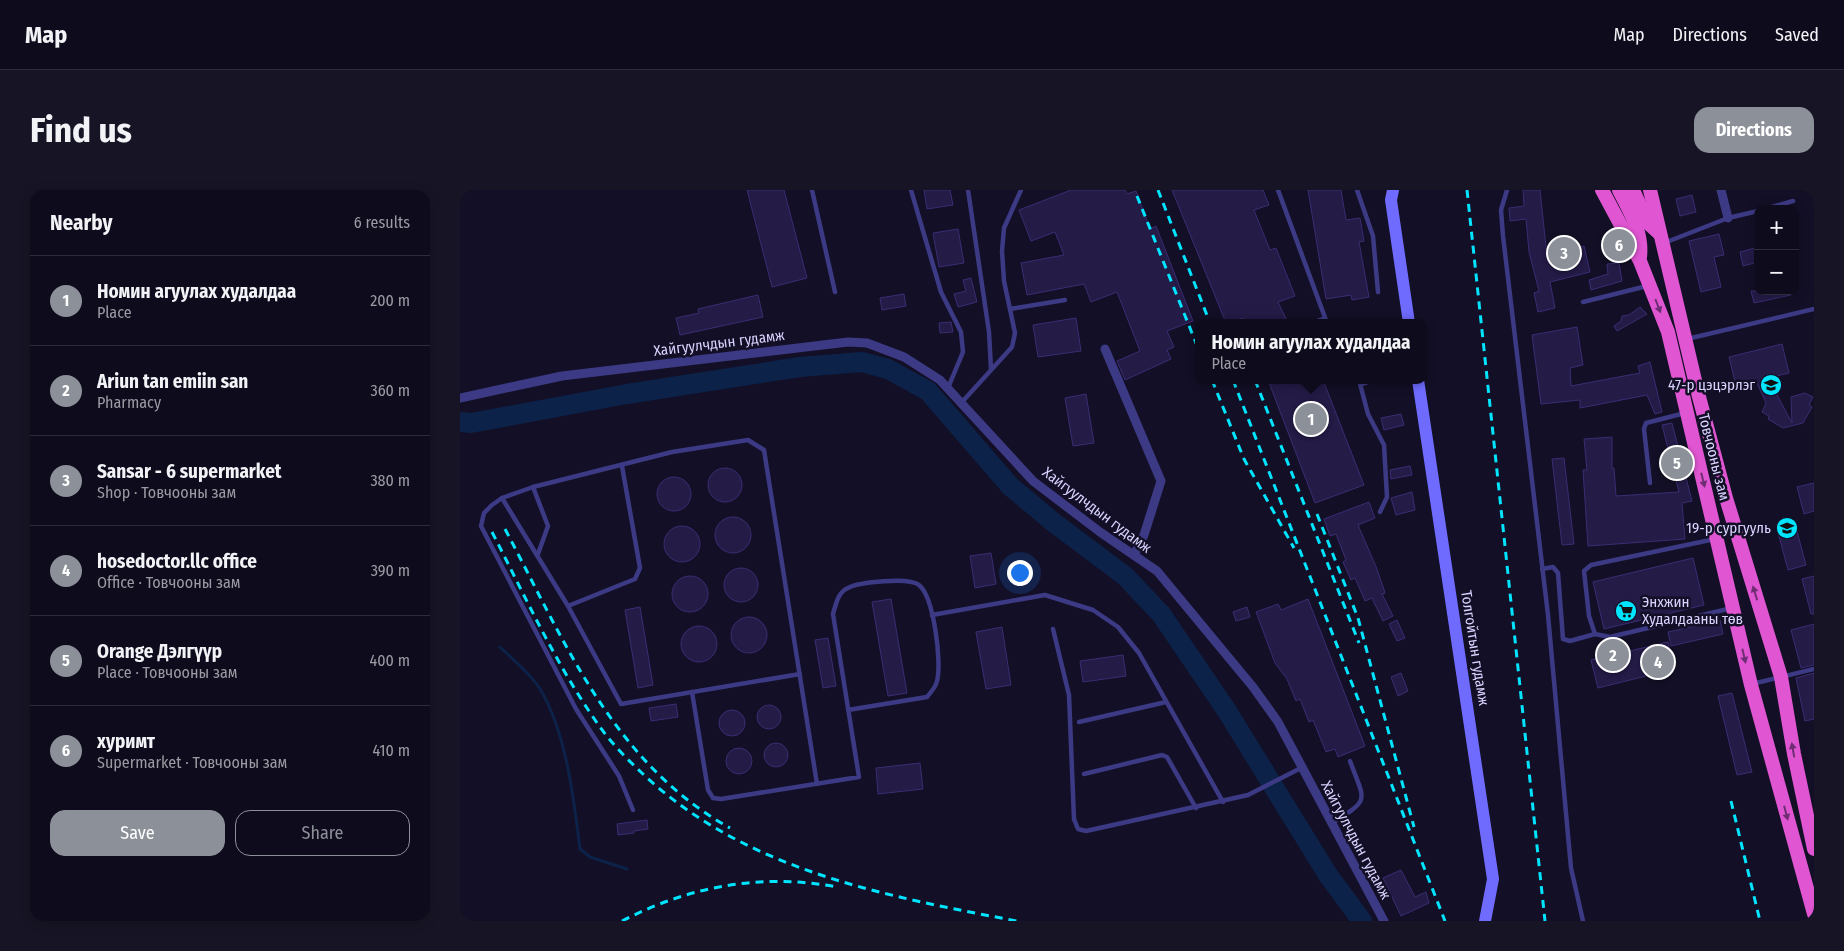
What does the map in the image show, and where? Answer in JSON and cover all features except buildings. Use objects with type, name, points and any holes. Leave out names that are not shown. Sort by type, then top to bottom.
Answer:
[{"type":"highway","name":"Товчооны зам","points":[[1602,190],[1640,261],[1668,332],[1751,685],[1814,914]]},
{"type":"highway","points":[[1619,190],[1637,225],[1641,249],[1640,261]]},
{"type":"highway","points":[[1633,190],[1648,223],[1662,239]]},
{"type":"highway","name":"Товчооны зам","points":[[1650,190],[1698,393],[1726,498],[1781,677],[1812,825],[1814,849]]},
{"type":"main road","points":[[1389,193],[1408,319]]},
{"type":"main road","name":"Толгойтын гудамж","points":[[1419,384],[1493,879],[1485,921]]},
{"type":"street","points":[[1721,190],[1728,218]]},
{"type":"street","name":"Хайгуулчдын гудамж","points":[[460,398],[562,376],[848,342],[867,343],[904,357],[940,380],[1033,481],[1157,571],[1253,687],[1278,722],[1384,921]]},
{"type":"street","points":[[1105,350],[1161,481],[1144,535],[1134,555]]},
{"type":"lane","points":[[812,190],[835,292]]},
{"type":"lane","points":[[911,190],[941,292],[961,332],[963,352],[948,388]]},
{"type":"lane","points":[[968,190],[989,332],[991,370]]},
{"type":"lane","points":[[962,402],[1012,347],[1015,333],[1002,251],[1004,228],[1020,190]]},
{"type":"lane","points":[[1278,190],[1326,319]]},
{"type":"lane","points":[[1356,190],[1373,236],[1378,292]]},
{"type":"lane","points":[[1506,190],[1502,210],[1502,228],[1542,570],[1571,868],[1583,921]]},
{"type":"lane","points":[[1780,205],[1794,201]]},
{"type":"lane","points":[[1662,239],[1754,211]]},
{"type":"lane","points":[[1583,302],[1650,285]]},
{"type":"lane","points":[[1010,309],[1065,300]]},
{"type":"lane","points":[[1686,339],[1814,309]]},
{"type":"lane","points":[[1360,384],[1368,414],[1384,445],[1387,497],[1380,512]]},
{"type":"lane","points":[[1650,483],[1644,429],[1646,423],[1686,413]]},
{"type":"lane","points":[[634,810],[619,776],[576,709],[482,526],[484,513],[502,498],[533,487],[672,452],[748,440],[764,450],[817,784]]},
{"type":"lane","points":[[568,606],[635,579],[640,568],[622,466]]},
{"type":"lane","points":[[533,487],[548,526],[538,554]]},
{"type":"lane","points":[[502,498],[538,554],[621,704],[800,674]]},
{"type":"lane","points":[[1595,634],[1589,616],[1584,571],[1591,566],[1717,539]]},
{"type":"lane","points":[[1542,570],[1553,567],[1558,573],[1563,639],[1570,641],[1595,634],[1610,637],[1733,607]]},
{"type":"lane","points":[[692,692],[708,790],[713,798],[721,799],[858,777],[833,614],[838,597],[847,588],[903,579],[918,583],[926,593],[932,615],[939,667],[937,683],[927,697],[848,710]]},
{"type":"lane","points":[[932,615],[1045,595],[1093,610],[1118,627],[1138,654],[1224,802]]},
{"type":"lane","points":[[1053,629],[1069,695],[1074,819],[1078,829],[1086,831],[1224,802],[1267,787],[1301,768]]},
{"type":"lane","points":[[1751,685],[1814,668]]},
{"type":"lane","points":[[1079,722],[1166,702]]},
{"type":"lane","points":[[1084,774],[1162,755],[1167,756],[1196,808]]},
{"type":"lane","points":[[1332,823],[1361,803],[1363,796],[1350,761]]},
{"type":"waterway","points":[[460,422],[471,423],[627,394],[800,367],[862,362],[888,369],[928,391],[1010,486],[1053,522],[1125,576],[1161,614],[1227,711],[1328,875],[1362,921]]},
{"type":"waterway","points":[[500,647],[531,678],[540,689],[549,706],[568,766],[580,849],[590,857],[627,869]]},
{"type":"railway","points":[[1158,190],[1208,319]]},
{"type":"railway","points":[[1467,190],[1545,921]]},
{"type":"railway","points":[[1137,196],[1195,341]]},
{"type":"railway","points":[[1214,384],[1244,459],[1294,548]]},
{"type":"railway","points":[[1235,384],[1445,921]]},
{"type":"railway","points":[[1257,384],[1359,643]]},
{"type":"railway","points":[[1317,514],[1358,618],[1414,827]]},
{"type":"railway","points":[[505,529],[572,656],[596,696],[623,735],[654,770],[689,801],[730,828]]},
{"type":"railway","points":[[492,532],[556,656],[584,704],[615,746],[637,769],[683,807],[726,834],[771,856],[818,874],[867,889],[917,901],[1017,921]]},
{"type":"railway","points":[[1731,801],[1760,921]]},
{"type":"railway","points":[[622,921],[674,899],[726,886],[781,881],[837,887]]},
{"type":"place","name":"хуримт","points":[[1619,245]]},
{"type":"place","name":"Sansar - 6 supermarket","points":[[1564,253]]},
{"type":"place","name":"47-р цэцэрлэг","points":[[1771,385]]},
{"type":"place","name":"Номин агуулах худалдаа","points":[[1311,419]]},
{"type":"place","name":"Orange Дэлгүүр","points":[[1677,463]]},
{"type":"place","name":"19-р сургууль","points":[[1787,528]]},
{"type":"place","name":"Энхжин Худалдааны төв","points":[[1626,611]]},
{"type":"place","name":"Ariun tan emiin san","points":[[1613,655]]},
{"type":"place","name":"hosedoctor.llc office","points":[[1658,662]]}]
